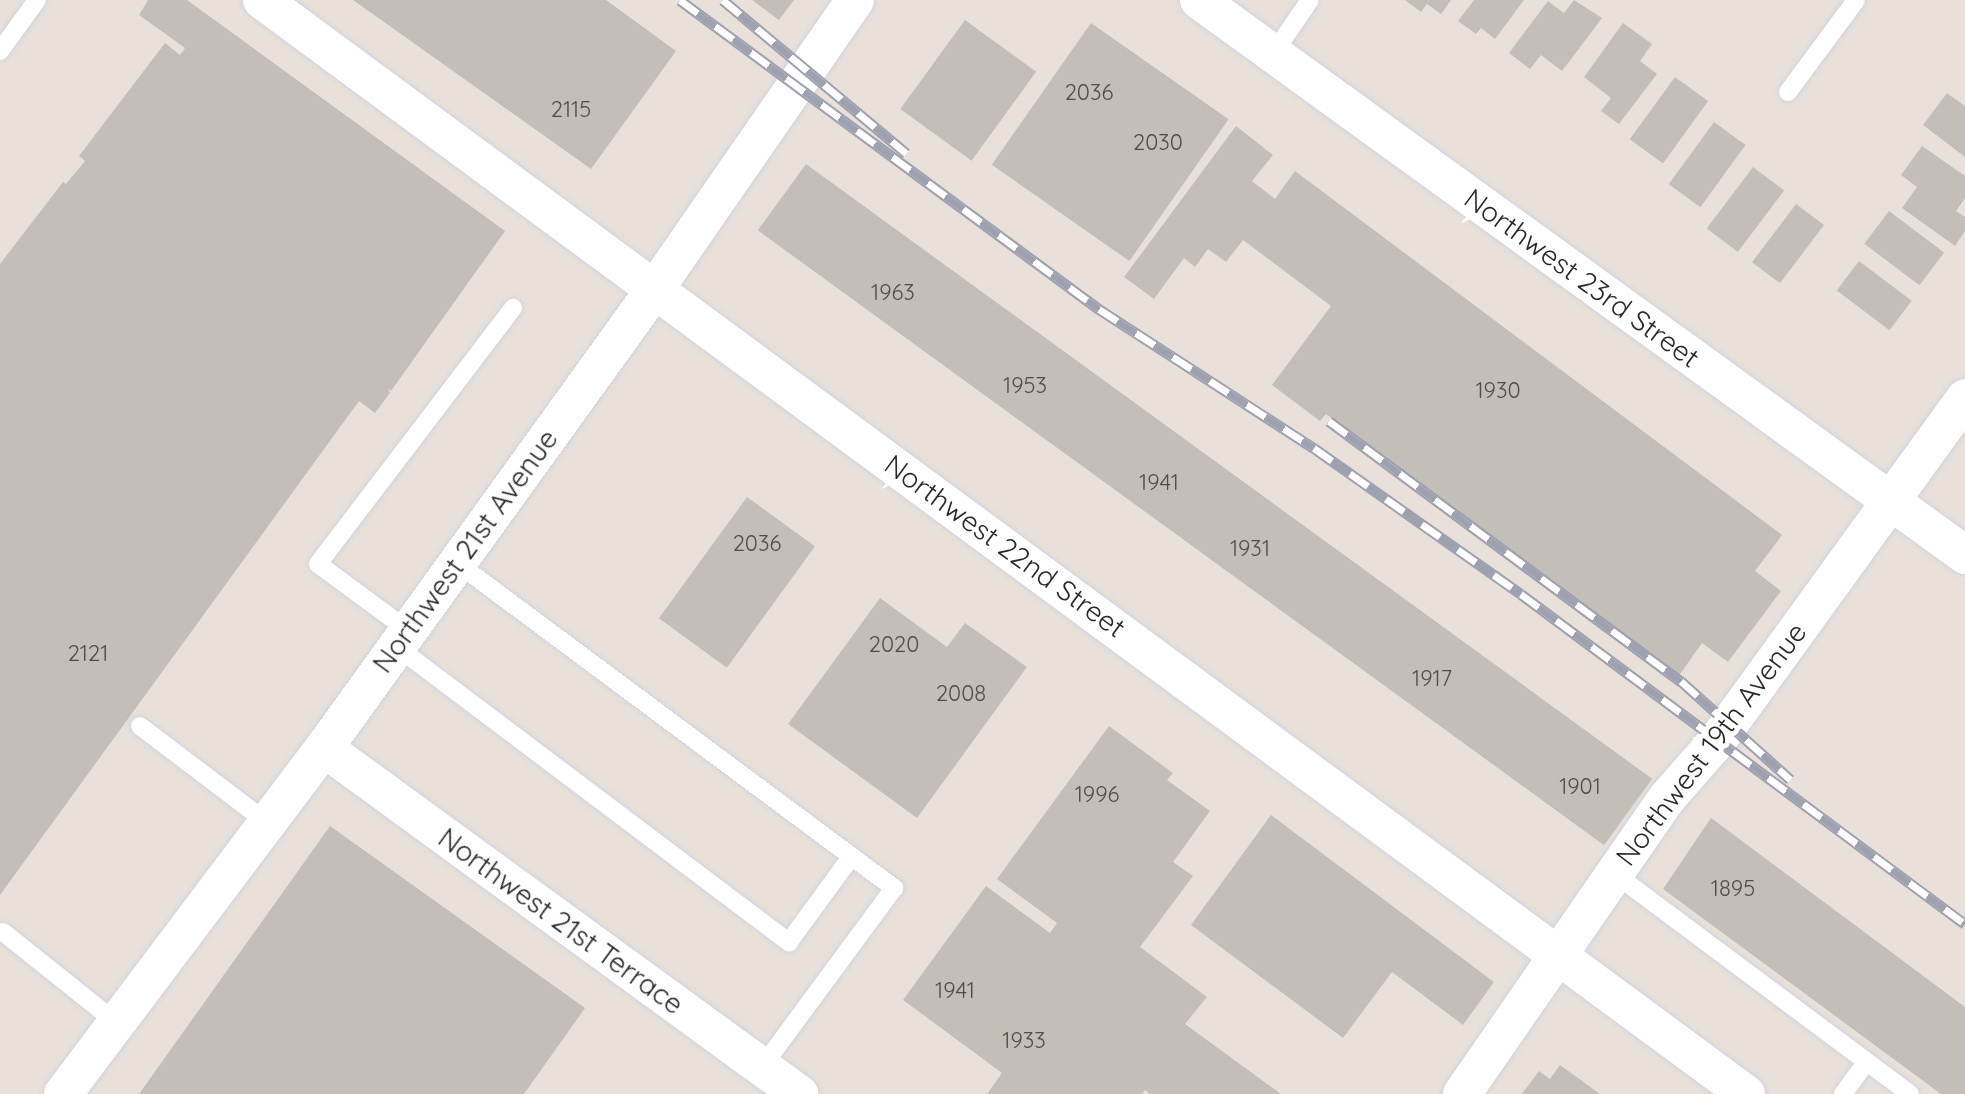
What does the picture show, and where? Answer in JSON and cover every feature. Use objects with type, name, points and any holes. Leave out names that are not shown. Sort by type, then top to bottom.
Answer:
[{"type":"street","name":"Northwest 22nd Street","points":[[262,0],[1746,1094]]},
{"type":"street","name":"Northwest 21st Avenue","points":[[64,1094],[458,563],[855,0]]},
{"type":"street","name":"Northwest 23rd Street","points":[[1199,0],[1965,555]]},
{"type":"street","name":"Northwest 19th Avenue","points":[[1462,1094],[1668,797],[1717,741],[1965,398]]},
{"type":"street","name":"Northwest 21st Terrace","points":[[324,748],[799,1094]]},
{"type":"lane","points":[[0,52],[37,0]]},
{"type":"lane","points":[[1273,54],[1310,0]]},
{"type":"lane","points":[[1788,92],[1856,0]]},
{"type":"lane","points":[[513,308],[318,564],[402,639],[789,942],[851,857]]},
{"type":"lane","points":[[458,563],[894,888],[762,1067]]},
{"type":"lane","points":[[140,726],[268,823]]},
{"type":"lane","points":[[1615,874],[1910,1094]]},
{"type":"lane","points":[[3,932],[117,1023]]},
{"type":"lane","points":[[1844,1094],[1866,1062]]},
{"type":"building","points":[[148,0],[187,0],[505,231],[391,391],[388,388],[390,393],[375,413],[359,401],[0,895],[0,264],[63,182],[66,184],[85,161],[79,156],[165,43],[180,55],[185,48],[139,15]]},
{"type":"building","points":[[353,0],[606,0],[676,51],[591,169]]},
{"type":"building","points":[[752,0],[794,0],[779,20]]},
{"type":"building","points":[[1405,0],[1451,0],[1441,14],[1427,4],[1421,12]]},
{"type":"building","points":[[1474,0],[1524,0],[1495,39],[1481,28],[1476,34],[1458,21]]},
{"type":"building","points":[[1574,0],[1602,18],[1562,71],[1541,55],[1530,69],[1509,53],[1548,1],[1564,13]]},
{"type":"building","points":[[965,20],[1036,72],[972,161],[900,109]]},
{"type":"building","points":[[1091,23],[1229,119],[1129,261],[992,165]]},
{"type":"building","points":[[1623,23],[1652,44],[1640,61],[1657,74],[1619,124],[1601,111],[1611,98],[1584,77]]},
{"type":"building","points":[[1675,77],[1708,101],[1663,163],[1630,139]]},
{"type":"building","points":[[1947,93],[1965,106],[1965,157],[1923,125]]},
{"type":"building","points":[[1714,122],[1746,145],[1700,207],[1669,184]]},
{"type":"building","points":[[1236,126],[1273,155],[1252,181],[1275,199],[1295,171],[1782,535],[1755,571],[1781,591],[1728,662],[1702,643],[1678,677],[1326,414],[1320,421],[1272,385],[1331,306],[1243,240],[1226,262],[1208,249],[1195,267],[1184,258],[1154,299],[1124,277]]},
{"type":"building","points":[[1922,146],[1965,176],[1965,198],[1956,211],[1965,217],[1965,231],[1955,246],[1902,208],[1917,187],[1901,175]]},
{"type":"building","points":[[806,164],[1652,779],[1604,845],[758,230]]},
{"type":"building","points":[[1753,167],[1784,190],[1738,252],[1707,228]]},
{"type":"building","points":[[1796,204],[1824,225],[1780,283],[1752,262]]},
{"type":"building","points":[[1889,211],[1944,253],[1919,285],[1864,244]]},
{"type":"building","points":[[1859,261],[1912,301],[1889,330],[1837,291]]},
{"type":"building","points":[[747,497],[815,546],[727,668],[659,618]]},
{"type":"building","points":[[880,598],[947,647],[965,623],[1027,667],[917,818],[788,724]]},
{"type":"building","points":[[1109,726],[1173,773],[1167,780],[1210,811],[1173,862],[1193,876],[1140,947],[1207,997],[1185,1024],[1281,1094],[1150,1094],[1145,1090],[1142,1094],[987,1094],[1002,1073],[903,1000],[986,886],[1050,933],[1057,923],[997,879]]},
{"type":"building","points":[[1271,815],[1494,982],[1463,1025],[1392,972],[1343,1038],[1191,925]]},
{"type":"building","points":[[1711,818],[1965,1007],[1965,1094],[1941,1094],[1663,889]]},
{"type":"building","points":[[330,826],[585,1008],[524,1094],[139,1094]]},
{"type":"building","points":[[1560,1065],[1600,1094],[1522,1094],[1539,1071],[1550,1079]]},
{"type":"railway","points":[[680,0],[1099,309],[1314,448],[1521,594],[1965,924]]},
{"type":"railway","points":[[723,0],[906,153]]},
{"type":"railway","points":[[1329,421],[1681,681],[1790,779]]}]
